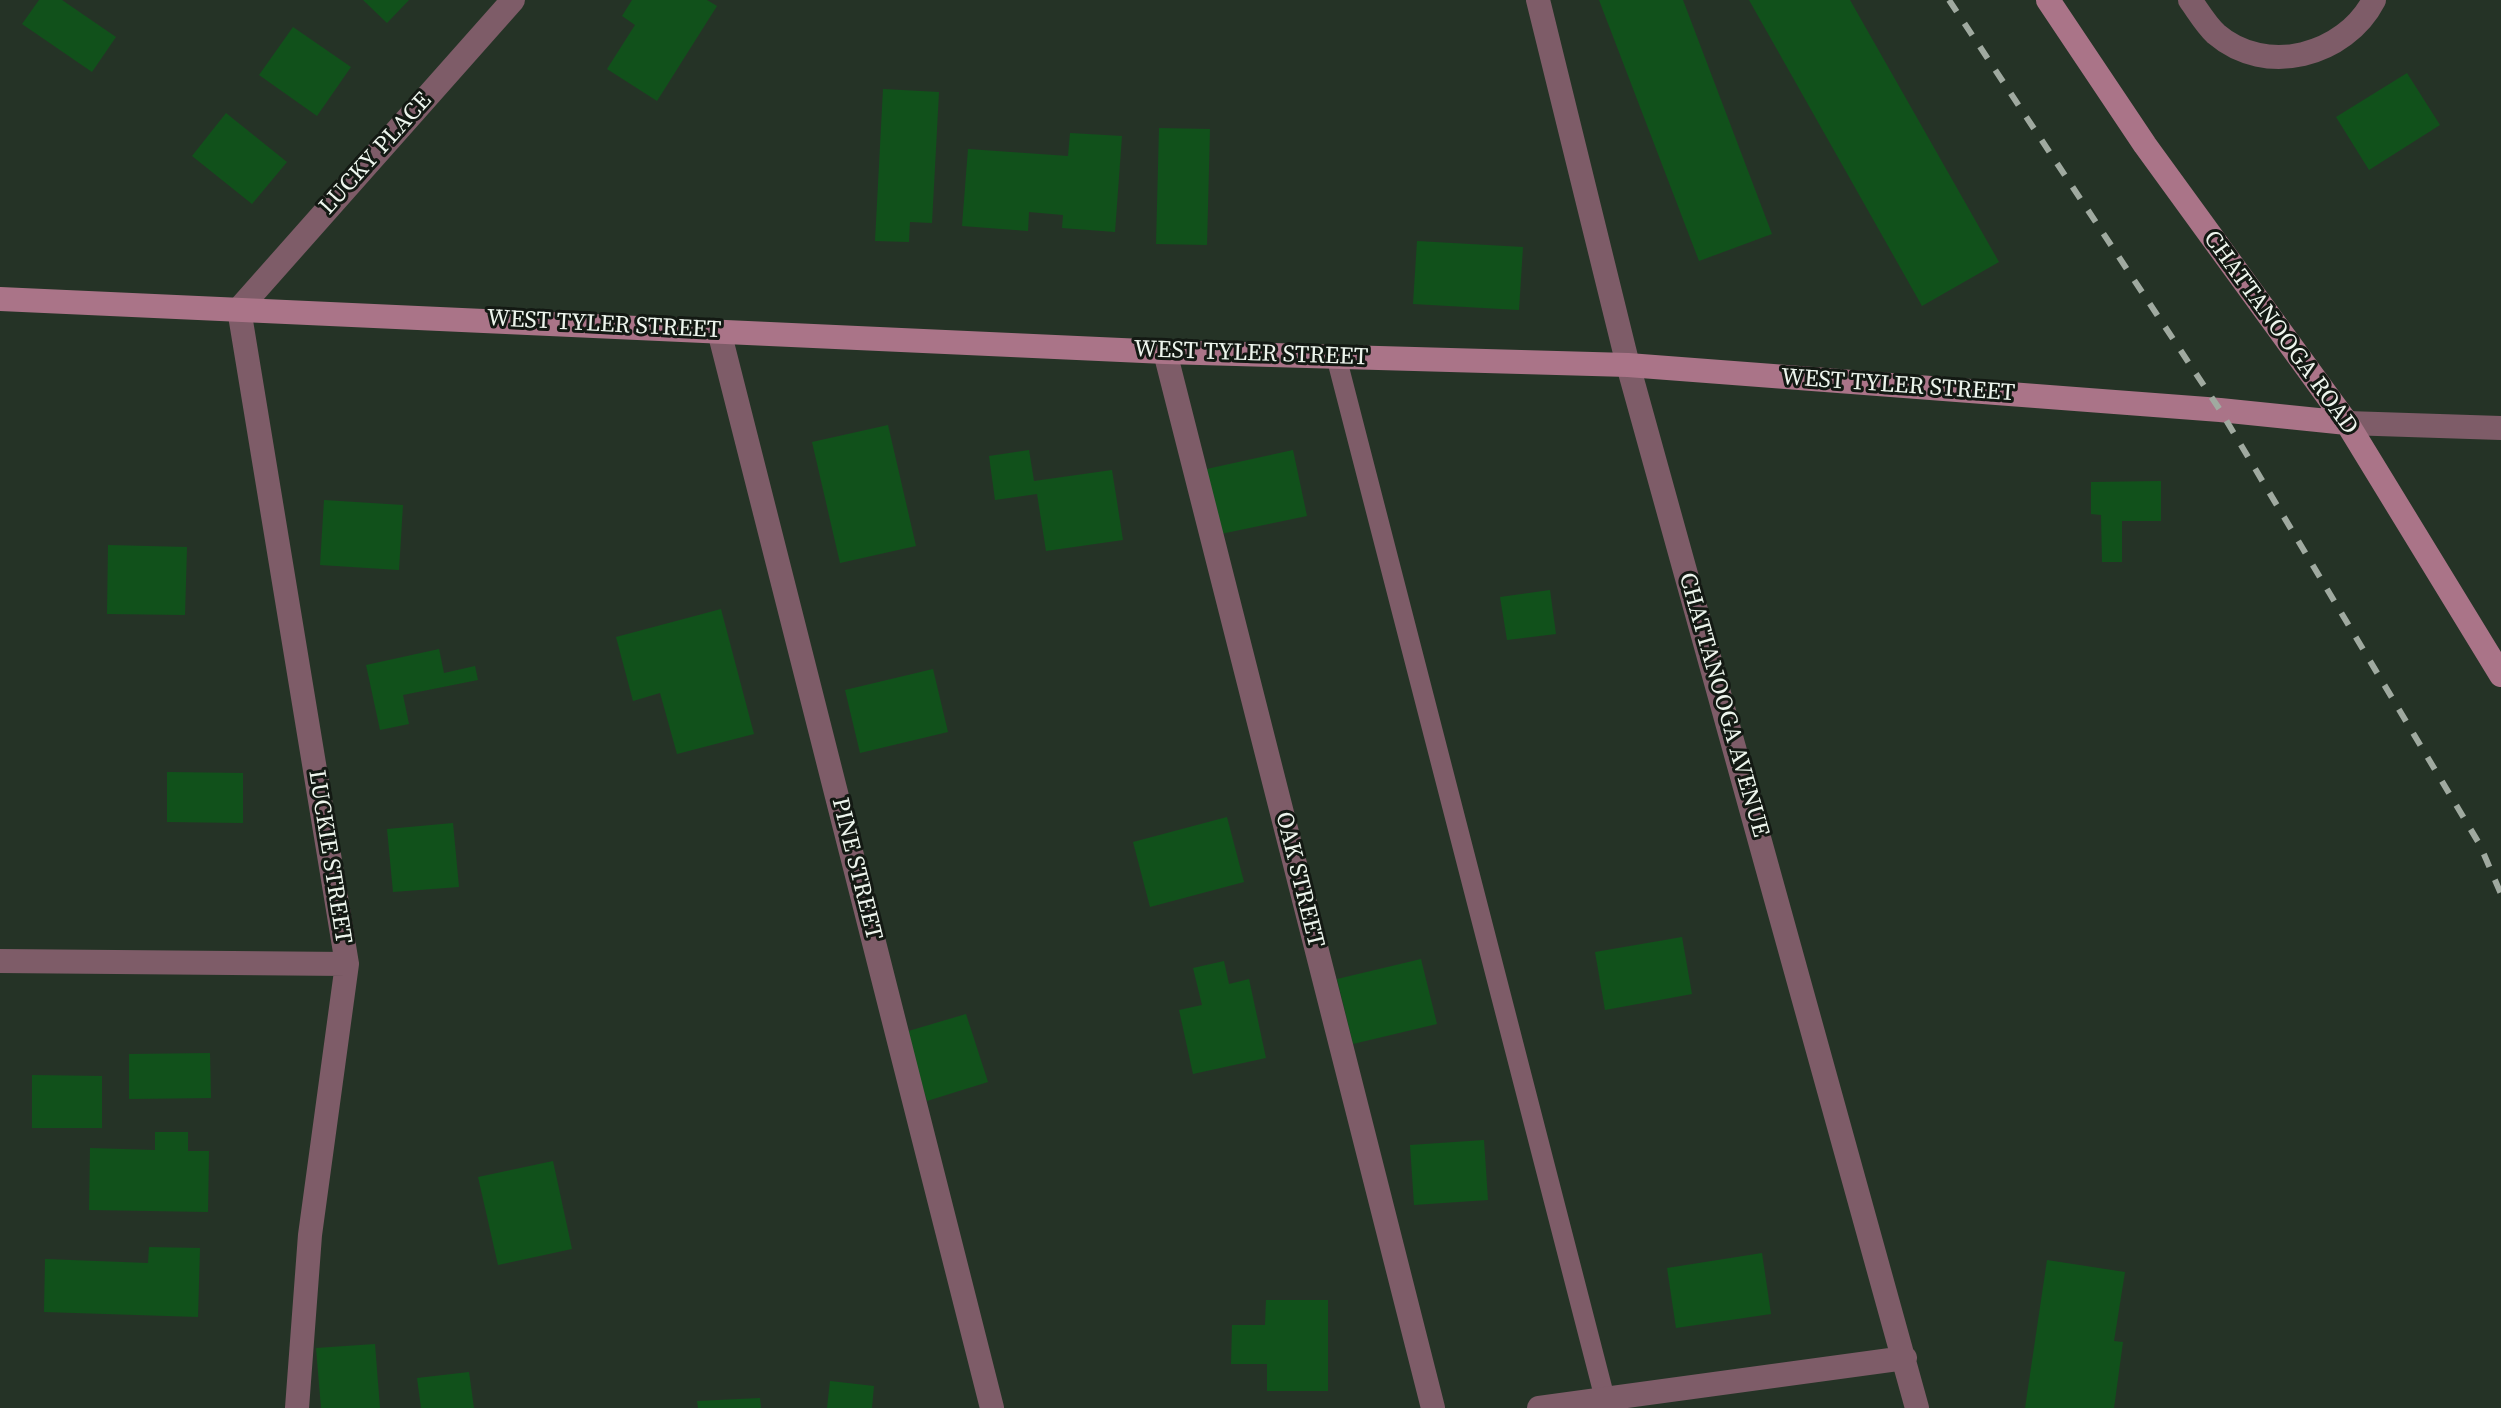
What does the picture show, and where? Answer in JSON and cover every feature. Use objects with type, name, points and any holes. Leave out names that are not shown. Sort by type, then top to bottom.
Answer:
[{"type":"street","name":"LUCKY PLACE","points":[[239,309],[513,0]]},
{"type":"street","name":"CHATTANOOGA AVENUE","points":[[1538,0],[1628,365],[1917,1408]]},
{"type":"street","name":"CHATTANOOGA ROAD","points":[[2048,0],[2145,145],[2347,423],[2501,675]]},
{"type":"street","points":[[2190,0],[2215,34],[2242,51],[2268,58],[2298,56],[2325,48],[2362,21],[2374,0]]},
{"type":"street","name":"WEST TYLER STREET","points":[[0,299],[1165,352],[1628,365],[2220,410],[2347,423],[2501,428]]},
{"type":"street","name":"LUCKIE STREET","points":[[239,309],[347,964],[310,1235],[297,1408]]},
{"type":"street","name":"PINE STREET","points":[[719,331],[992,1408]]},
{"type":"street","name":"OAK STREET","points":[[1165,352],[1433,1408]]},
{"type":"street","points":[[0,961],[347,964]]},
{"type":"street","points":[[1542,1408],[1905,1358]]},
{"type":"lane","points":[[1336,356],[1605,1399]]},
{"type":"building","points":[[39,0],[62,0],[116,37],[92,72],[22,24]]},
{"type":"building","points":[[363,0],[409,0],[387,23]]},
{"type":"building","points":[[632,0],[707,0],[717,6],[657,101],[607,69],[635,25],[622,16]]},
{"type":"building","points":[[1599,0],[1683,0],[1772,234],[1699,261]]},
{"type":"building","points":[[1749,0],[1850,0],[1999,262],[1922,306]]},
{"type":"building","points":[[293,27],[351,67],[317,116],[259,75]]},
{"type":"building","points":[[2407,73],[2440,125],[2369,170],[2336,117]]},
{"type":"building","points":[[883,89],[939,92],[932,223],[910,222],[909,242],[875,241]]},
{"type":"building","points":[[226,113],[287,162],[252,204],[192,156]]},
{"type":"building","points":[[1159,128],[1210,129],[1207,245],[1156,244]]},
{"type":"building","points":[[1070,133],[1122,136],[1115,232],[1062,228],[1063,215],[1029,212],[1028,231],[962,226],[968,149],[1068,156]]},
{"type":"building","points":[[1417,241],[1523,247],[1519,310],[1413,304]]},
{"type":"building","points":[[888,425],[916,546],[840,563],[812,442]]},
{"type":"building","points":[[1029,450],[1034,481],[1112,470],[1123,540],[1046,551],[1037,494],[995,500],[989,456]]},
{"type":"building","points":[[1293,450],[1307,516],[1216,535],[1202,470]]},
{"type":"building","points":[[2161,481],[2161,521],[2122,521],[2122,562],[2102,562],[2101,515],[2091,514],[2091,482]]},
{"type":"building","points":[[324,500],[403,505],[399,570],[320,565]]},
{"type":"building","points":[[108,545],[187,547],[185,615],[107,614]]},
{"type":"building","points":[[1550,590],[1556,634],[1507,640],[1500,597]]},
{"type":"building","points":[[721,609],[754,734],[677,754],[660,693],[633,701],[616,637]]},
{"type":"building","points":[[439,649],[444,673],[475,666],[478,680],[403,695],[409,724],[380,730],[366,665]]},
{"type":"building","points":[[933,669],[948,732],[860,753],[845,690]]},
{"type":"building","points":[[167,772],[243,773],[243,823],[167,822]]},
{"type":"building","points":[[1227,817],[1244,882],[1150,907],[1133,842]]},
{"type":"building","points":[[453,823],[459,887],[393,892],[387,829]]},
{"type":"building","points":[[1682,937],[1692,994],[1605,1010],[1595,952]]},
{"type":"building","points":[[1421,959],[1437,1024],[1353,1044],[1337,979]]},
{"type":"building","points":[[1224,961],[1229,984],[1249,979],[1266,1058],[1193,1074],[1179,1010],[1202,1005],[1193,968]]},
{"type":"building","points":[[966,1014],[988,1082],[927,1101],[905,1032]]},
{"type":"building","points":[[210,1053],[211,1098],[129,1099],[129,1054]]},
{"type":"building","points":[[32,1075],[102,1076],[102,1128],[32,1128]]},
{"type":"building","points":[[155,1132],[188,1132],[188,1151],[209,1151],[208,1212],[89,1210],[90,1148],[155,1150]]},
{"type":"building","points":[[1484,1140],[1488,1200],[1414,1205],[1410,1145]]},
{"type":"building","points":[[553,1161],[572,1249],[498,1265],[478,1177]]},
{"type":"building","points":[[149,1247],[200,1248],[198,1317],[44,1312],[45,1259],[148,1263]]},
{"type":"building","points":[[1762,1253],[1771,1314],[1676,1328],[1667,1268]]},
{"type":"building","points":[[2047,1260],[2125,1272],[2114,1341],[2123,1342],[2114,1408],[2025,1408]]},
{"type":"building","points":[[1266,1300],[1328,1300],[1328,1391],[1267,1391],[1267,1364],[1231,1364],[1232,1325],[1265,1325]]},
{"type":"building","points":[[375,1344],[380,1408],[321,1408],[316,1348]]},
{"type":"building","points":[[469,1372],[474,1408],[421,1408],[417,1378]]},
{"type":"building","points":[[830,1381],[874,1386],[872,1408],[827,1408]]},
{"type":"building","points":[[760,1398],[761,1408],[698,1408],[697,1401]]},
{"type":"railway","points":[[1949,0],[2220,410],[2480,845],[2501,894]]}]
